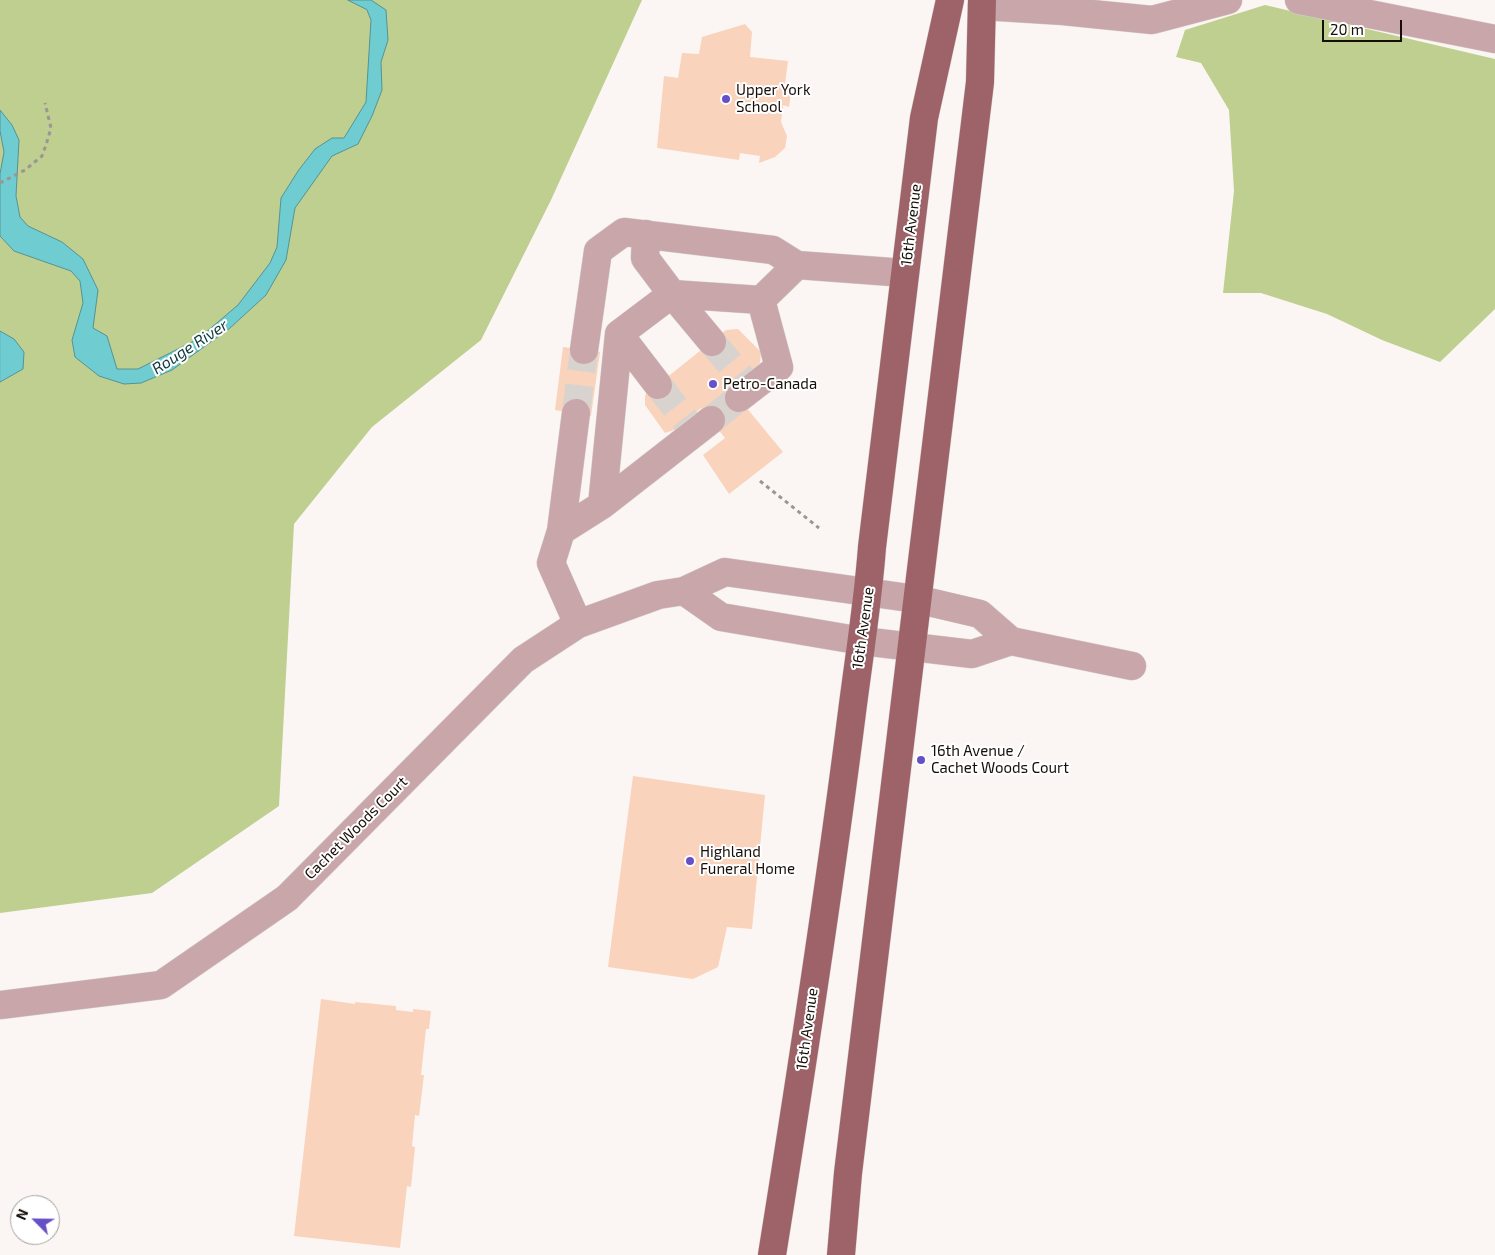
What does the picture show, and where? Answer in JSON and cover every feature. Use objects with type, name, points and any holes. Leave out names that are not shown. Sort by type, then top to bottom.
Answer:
[{"type":"main road","name":"16th Avenue","points":[[772,1255],[840,806],[868,592],[924,118],[950,0]]},
{"type":"main road","points":[[841,1255],[849,1163],[980,82],[982,3]]},
{"type":"street","points":[[982,3],[1152,20],[1228,0]]},
{"type":"street","points":[[1299,0],[1495,38]]},
{"type":"street","points":[[584,350],[598,251],[624,232],[774,250],[797,265],[905,273]]},
{"type":"street","points":[[646,234],[645,258],[712,342]]},
{"type":"street","points":[[602,504],[619,334],[672,294],[761,300],[797,265]]},
{"type":"street","points":[[744,388],[779,367],[761,300]]},
{"type":"street","points":[[619,334],[658,385]]},
{"type":"street","points":[[576,413],[561,531],[551,563],[578,624]]},
{"type":"street","points":[[561,531],[602,504],[698,425]]},
{"type":"street","name":"Cachet Woods Court","points":[[0,1005],[161,985],[287,898],[523,660],[578,624],[658,595],[684,591],[725,572],[916,599],[980,614],[1012,640]]},
{"type":"street","points":[[684,591],[721,617],[862,641],[972,654],[1012,640],[1132,666]]},
{"type":"path","points":[[0,183],[25,170],[42,156],[51,128],[45,103]]},
{"type":"path","points":[[760,481],[819,528]]},
{"type":"green space","points":[[0,0],[642,0],[551,200],[481,340],[372,427],[294,524],[279,806],[152,893],[0,913]]},
{"type":"green space","points":[[1265,5],[1495,59],[1495,309],[1440,362],[1382,340],[1327,314],[1261,293],[1223,293],[1234,191],[1229,110],[1201,63],[1176,57],[1185,30]]},
{"type":"water","name":"Rouge River","points":[[348,0],[371,0],[386,10],[388,40],[381,62],[382,90],[358,144],[332,156],[295,208],[286,260],[266,295],[230,328],[172,370],[141,383],[124,384],[99,376],[75,357],[72,340],[83,303],[80,281],[71,271],[14,251],[0,236],[0,174],[4,152],[0,131],[0,110],[12,125],[19,140],[16,196],[20,217],[28,226],[62,242],[83,259],[98,290],[93,328],[107,336],[117,369],[138,369],[198,339],[238,305],[270,263],[277,247],[281,198],[298,171],[315,149],[332,138],[344,138],[366,102],[371,20],[367,10]]},
{"type":"water","points":[[0,331],[14,339],[24,352],[23,369],[0,382]]},
{"type":"building","name":"Upper York School","points":[[745,24],[752,32],[750,57],[788,61],[784,92],[791,93],[789,107],[783,105],[781,122],[787,136],[785,148],[775,157],[759,163],[760,156],[740,153],[739,160],[657,148],[664,76],[678,78],[682,53],[699,54],[702,37]]},
{"type":"building","points":[[738,329],[761,352],[760,363],[731,389],[783,452],[729,494],[703,455],[725,438],[701,408],[677,429],[665,433],[645,405],[645,395],[726,330]]},
{"type":"building","points":[[563,347],[600,352],[591,416],[555,410]]},
{"type":"building","name":"Highland Funeral Home","points":[[633,776],[765,795],[752,929],[727,927],[718,967],[693,979],[608,967]]},
{"type":"building","points":[[321,999],[355,1004],[355,1002],[396,1006],[396,1010],[413,1012],[413,1009],[431,1011],[429,1029],[426,1029],[421,1075],[424,1075],[419,1116],[415,1115],[412,1146],[415,1147],[411,1187],[407,1186],[400,1248],[294,1236]]},
{"type":"tunnel","points":[[712,342],[742,378]]},
{"type":"tunnel","points":[[576,413],[584,350]]},
{"type":"tunnel","points":[[658,385],[686,421]]},
{"type":"tunnel","points":[[711,420],[739,398]]},
{"type":"place","name":"Upper York School","points":[[726,99]]},
{"type":"place","name":"Petro-Canada","points":[[713,384]]},
{"type":"place","name":"16th Avenue / Cachet Woods Court","points":[[921,760]]},
{"type":"place","name":"Highland Funeral Home","points":[[690,861]]}]
